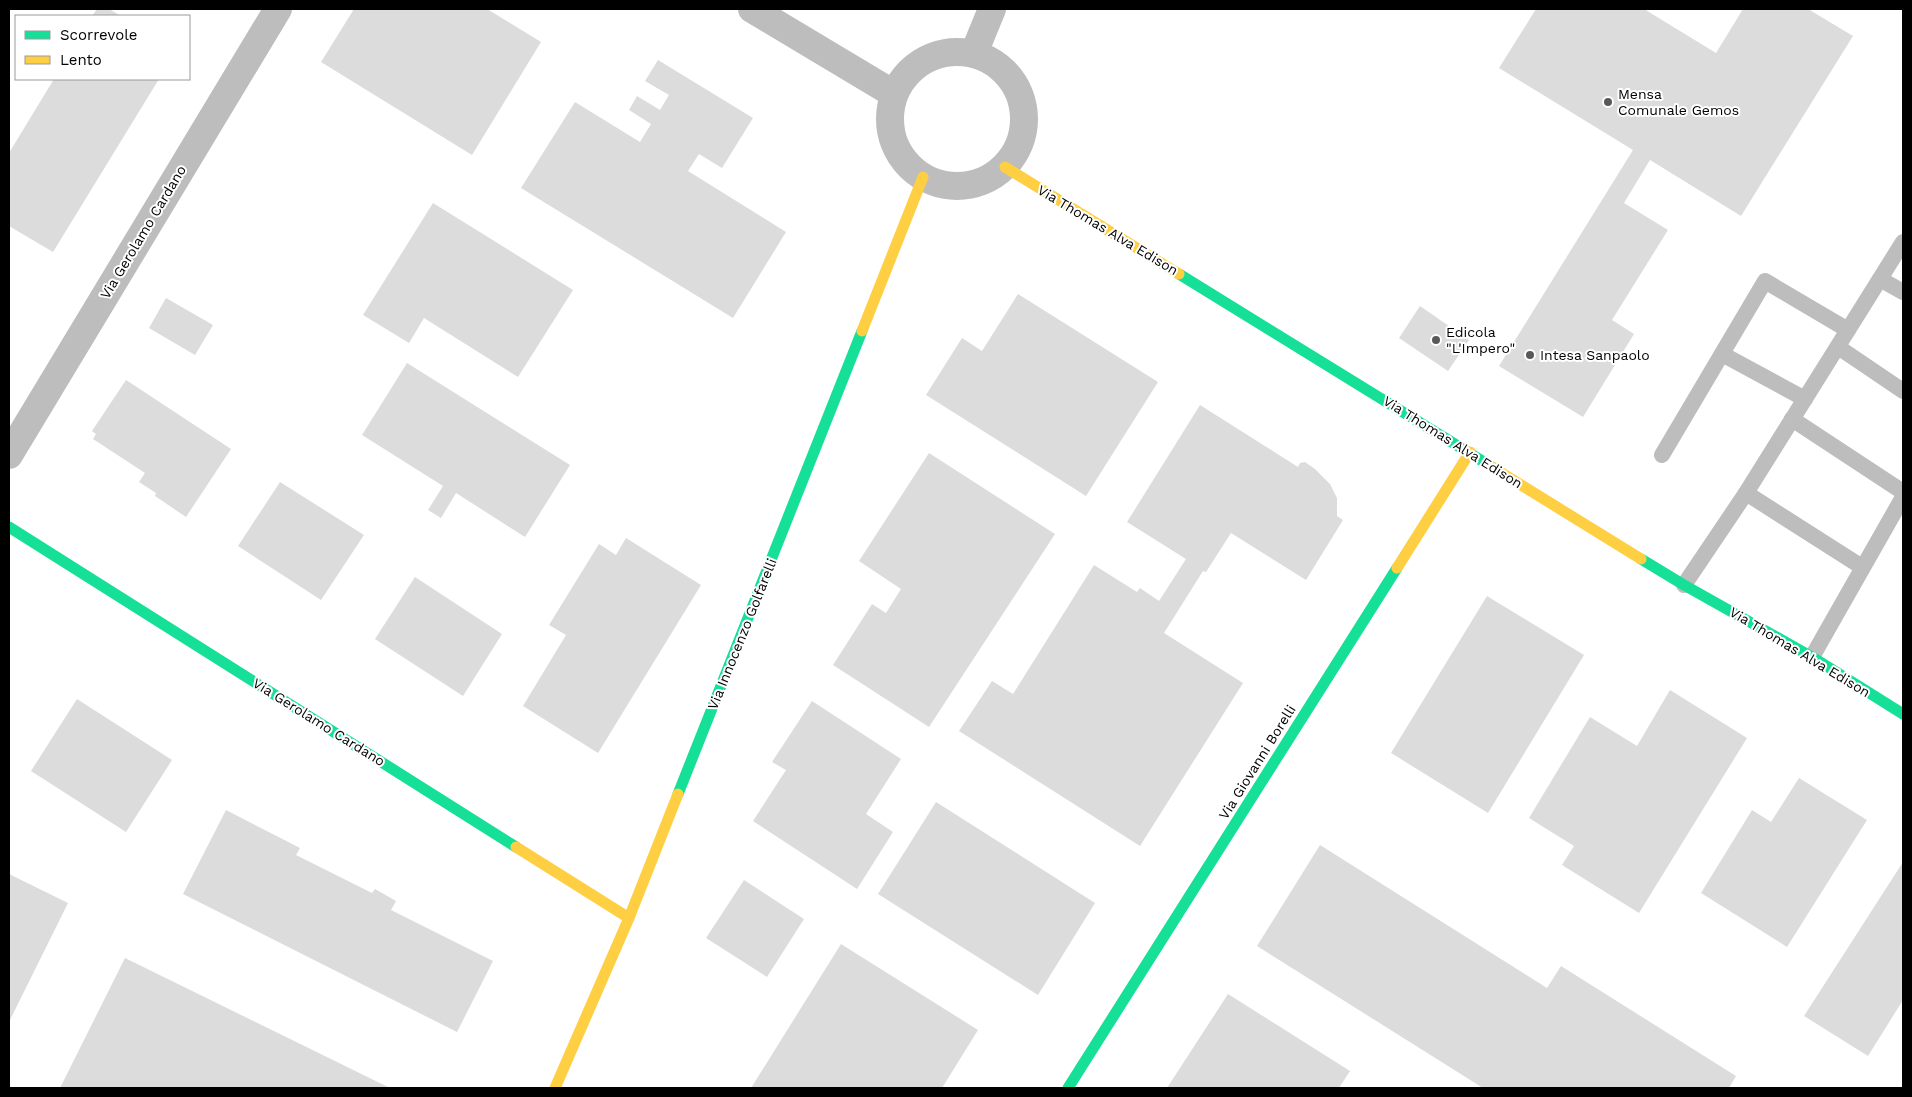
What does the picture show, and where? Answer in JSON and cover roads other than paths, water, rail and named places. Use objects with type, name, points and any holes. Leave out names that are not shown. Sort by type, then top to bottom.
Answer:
[{"type":"street","name":"Via Gerolamo Cardano","points":[[9,456],[278,9]]},
{"type":"street","points":[[752,9],[894,94]]},
{"type":"street","points":[[974,53],[992,9]]},
{"type":"street","points":[[955,50],[974,53],[994,61],[1009,74],[1020,92],[1024,111],[1024,132],[1017,151],[1005,167],[987,180],[965,186],[944,186],[924,177],[908,166],[897,150],[891,132],[890,112],[894,94],[904,76],[918,63],[936,54],[955,50]]},
{"type":"street","name":"Via Thomas Alva Edison","points":[[1005,167],[1684,585],[1812,657],[1903,714]]},
{"type":"street","name":"Via Innocenzo Golfarelli","points":[[555,1088],[629,918],[924,177]]},
{"type":"street","name":"Via Giovanni Borelli","points":[[1068,1088],[1470,452]]},
{"type":"street","name":"Via Gerolamo Cardano","points":[[9,527],[629,918]]},
{"type":"lane","points":[[1684,585],[1746,493],[1903,242]]},
{"type":"lane","points":[[1880,279],[1903,292]]},
{"type":"lane","points":[[1662,455],[1765,281],[1848,330]]},
{"type":"lane","points":[[1838,347],[1903,391]]},
{"type":"lane","points":[[1722,354],[1805,398]]},
{"type":"lane","points":[[1792,419],[1903,492]]},
{"type":"lane","points":[[1746,493],[1862,567]]},
{"type":"lane","points":[[1812,657],[1903,497]]},
{"type":"place","name":"Mensa Comunale Gemos","points":[[1608,102]]},
{"type":"place","name":"Edicola \"L'Impero\"","points":[[1436,340]]},
{"type":"place","name":"Intesa Sanpaolo","points":[[1530,355]]}]
